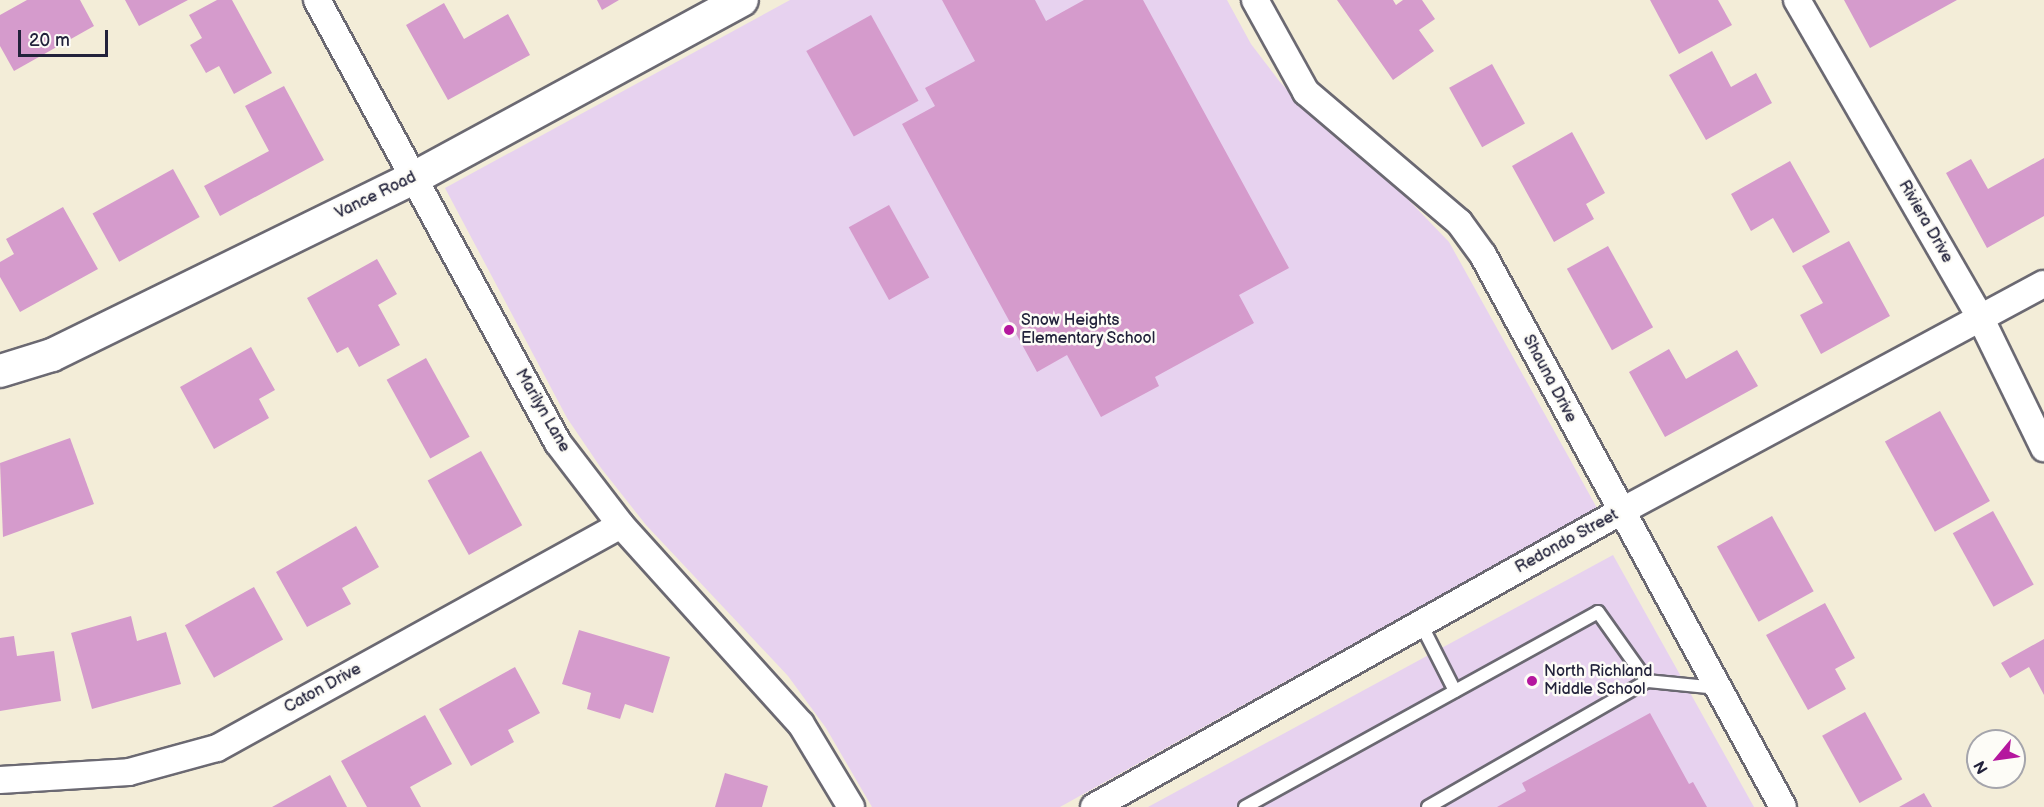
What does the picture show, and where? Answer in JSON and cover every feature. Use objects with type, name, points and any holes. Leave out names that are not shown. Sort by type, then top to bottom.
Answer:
[{"type":"street","name":"Marilyn Lane","points":[[317,0],[558,443],[621,525],[801,724],[851,807]]},
{"type":"street","name":"Vance Road","points":[[0,371],[51,356],[414,178],[741,0]]},
{"type":"street","name":"Shauna Drive","points":[[1255,0],[1306,92],[1459,222],[1483,255],[1620,512],[1783,807]]},
{"type":"street","name":"Riviera Drive","points":[[1797,0],[1980,317],[2044,448]]},
{"type":"street","name":"Redondo Street","points":[[1094,807],[1620,512],[2044,284]]},
{"type":"street","name":"Caton Drive","points":[[0,780],[129,772],[217,748],[621,525]]},
{"type":"lane","points":[[1245,807],[1598,612],[1647,681]]},
{"type":"lane","points":[[1421,624],[1455,691]]},
{"type":"lane","points":[[1428,807],[1647,681],[1718,688]]},
{"type":"shaded area","name":"Snow Heights Elementary School","points":[[790,0],[1227,0],[1251,44],[1280,82],[1315,120],[1399,190],[1449,242],[1597,508],[1060,807],[872,807],[826,728],[788,676],[646,525],[601,468],[567,418],[445,188]]},
{"type":"shaded area","name":"North Richland Middle School","points":[[1613,555],[1754,807],[1148,807]]},
{"type":"building","points":[[27,0],[80,0],[94,26],[14,71],[0,46],[0,15]]},
{"type":"building","points":[[125,0],[188,0],[139,26]]},
{"type":"building","points":[[217,0],[232,0],[272,73],[234,94],[219,66],[206,73],[190,45],[202,38],[189,15]]},
{"type":"building","points":[[597,0],[619,0],[602,10]]},
{"type":"building","points":[[942,0],[1035,0],[1046,21],[1084,0],[1143,0],[1289,268],[1239,295],[1254,323],[1155,377],[1159,386],[1101,417],[1067,355],[1037,372],[902,124],[935,106],[925,88],[975,61]]},
{"type":"building","points":[[1337,0],[1393,0],[1396,5],[1403,0],[1422,0],[1435,19],[1419,30],[1434,51],[1393,80]]},
{"type":"building","points":[[1650,0],[1718,0],[1732,25],[1679,54]]},
{"type":"building","points":[[1844,0],[1957,0],[1870,48]]},
{"type":"building","points":[[444,3],[464,39],[508,14],[530,55],[448,100],[406,25]]},
{"type":"building","points":[[871,15],[919,101],[854,137],[806,51]]},
{"type":"building","points":[[1712,51],[1731,87],[1756,73],[1772,103],[1706,140],[1669,75]]},
{"type":"building","points":[[1492,64],[1525,123],[1482,147],[1449,88]]},
{"type":"building","points":[[284,86],[324,160],[220,216],[204,186],[269,151],[245,106]]},
{"type":"building","points":[[1572,132],[1605,193],[1586,204],[1594,219],[1554,242],[1512,166]]},
{"type":"building","points":[[2044,158],[2044,216],[1987,248],[1946,173],[1971,159],[1988,189]]},
{"type":"building","points":[[1790,161],[1830,232],[1793,253],[1773,218],[1751,231],[1731,194]]},
{"type":"building","points":[[173,169],[200,217],[119,262],[93,214]]},
{"type":"building","points":[[889,205],[929,278],[889,300],[849,227]]},
{"type":"building","points":[[63,207],[98,269],[20,312],[0,277],[0,262],[14,254],[6,239]]},
{"type":"building","points":[[1849,241],[1890,316],[1821,354],[1800,315],[1823,303],[1802,266]]},
{"type":"building","points":[[1608,246],[1653,327],[1612,350],[1567,269]]},
{"type":"building","points":[[377,259],[397,294],[378,305],[400,345],[359,367],[348,347],[337,353],[307,298]]},
{"type":"building","points":[[251,347],[275,390],[259,399],[269,418],[214,449],[180,387]]},
{"type":"building","points":[[1669,349],[1686,379],[1737,350],[1758,386],[1665,437],[1629,372]]},
{"type":"building","points":[[426,358],[470,437],[430,459],[387,380]]},
{"type":"building","points":[[1940,411],[1990,501],[1935,532],[1885,442]]},
{"type":"building","points":[[70,438],[94,504],[3,537],[0,463]]},
{"type":"building","points":[[481,451],[522,525],[469,555],[428,481]]},
{"type":"building","points":[[1993,511],[2034,584],[1993,607],[1953,533]]},
{"type":"building","points":[[1772,516],[1814,591],[1759,622],[1717,547]]},
{"type":"building","points":[[356,526],[379,567],[342,588],[351,604],[307,627],[276,572]]},
{"type":"building","points":[[254,587],[283,639],[214,678],[185,625]]},
{"type":"building","points":[[1825,603],[1855,658],[1835,669],[1846,689],[1808,710],[1766,635]]},
{"type":"building","points":[[131,616],[137,641],[166,632],[181,684],[92,709],[71,633]]},
{"type":"building","points":[[579,630],[670,657],[653,713],[625,704],[620,719],[587,709],[591,693],[562,684]]},
{"type":"building","points":[[14,636],[17,656],[54,651],[61,701],[0,711],[0,638]]},
{"type":"building","points":[[2044,639],[2044,695],[2029,667],[2010,678],[2001,663]]},
{"type":"building","points":[[515,667],[540,713],[508,730],[514,742],[471,766],[439,709]]},
{"type":"building","points":[[1865,712],[1902,779],[1859,803],[1822,736]]},
{"type":"building","points":[[1650,713],[1689,784],[1693,782],[1707,807],[1497,807],[1526,791],[1522,783]]},
{"type":"building","points":[[425,715],[452,764],[410,787],[421,807],[367,807],[341,761]]},
{"type":"building","points":[[725,773],[768,786],[762,807],[715,807]]},
{"type":"building","points":[[330,775],[347,807],[272,807]]},
{"type":"building","points":[[1924,793],[1932,807],[1899,807]]},
{"type":"place","name":"Snow Heights Elementary School","points":[[1009,330]]},
{"type":"place","name":"North Richland Middle School","points":[[1532,681]]}]
